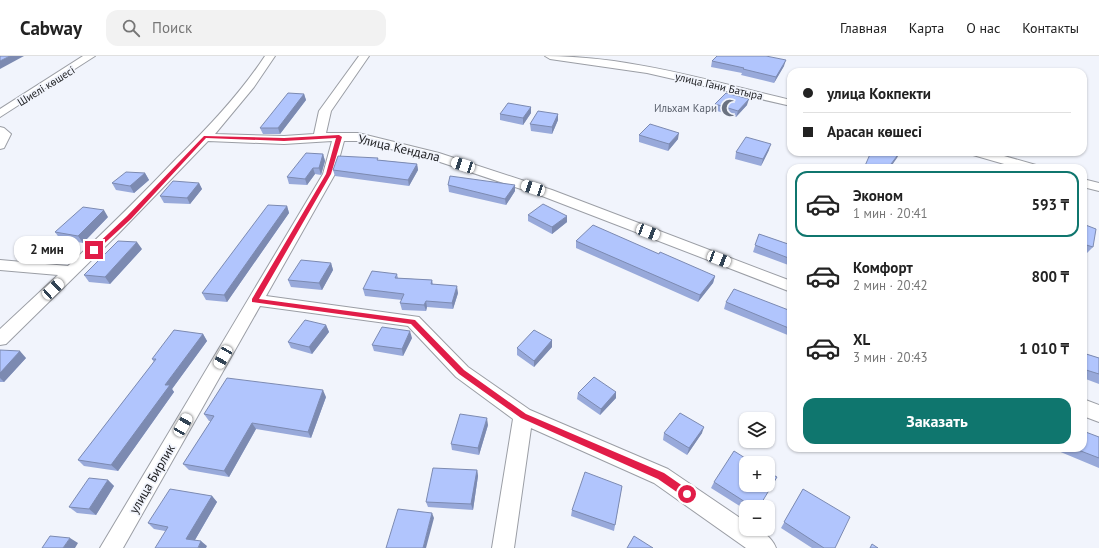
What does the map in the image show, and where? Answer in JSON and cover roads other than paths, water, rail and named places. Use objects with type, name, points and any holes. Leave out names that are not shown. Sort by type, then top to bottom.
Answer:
[{"type":"street","name":"Шиелі көшесі","points":[[0,114],[90,56]]},
{"type":"street","points":[[0,339],[129,218],[256,80],[270,56]]},
{"type":"street","points":[[319,137],[324,111],[364,56]]},
{"type":"street","name":"улица Гани Батыра","points":[[550,56],[647,70],[787,102]]},
{"type":"street","name":"улица Гани Батыра","points":[[620,56],[647,70]]},
{"type":"street","points":[[0,130],[5,134],[0,145]]},
{"type":"street","name":"Улица Кендала","points":[[205,137],[284,140],[319,137],[358,137],[435,156],[547,193],[787,285]]},
{"type":"street","name":"улица Бирлик","points":[[111,548],[329,174],[339,137]]},
{"type":"street","points":[[991,156],[1018,164]]},
{"type":"street","points":[[1087,184],[1099,187]]},
{"type":"street","points":[[0,265],[71,271]]},
{"type":"street","points":[[255,300],[413,321],[462,372],[524,416],[661,476],[765,548]]},
{"type":"street","points":[[1087,409],[1099,414]]},
{"type":"street","points":[[503,548],[524,416]]},
{"type":"place","name":"Ильхам Кари","points":[[730,108]]}]
